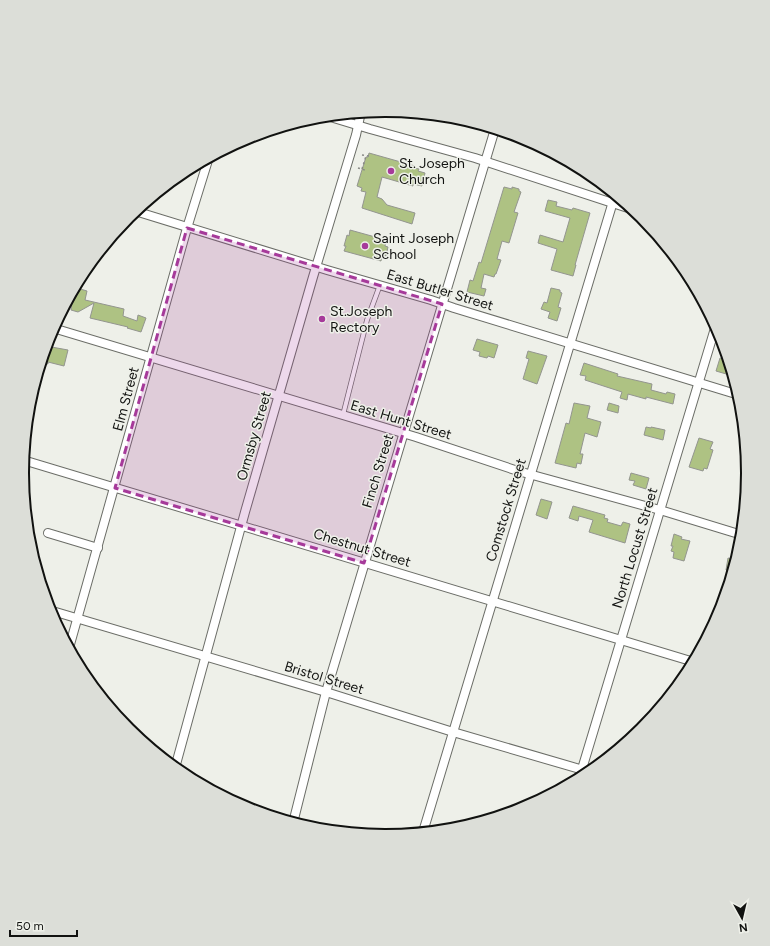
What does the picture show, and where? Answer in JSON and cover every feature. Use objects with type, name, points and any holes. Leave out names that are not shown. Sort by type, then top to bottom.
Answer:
[{"type":"street","name":"Ormsby Street","points":[[177,761],[241,525],[360,118]]},
{"type":"street","points":[[340,120],[621,206]]},
{"type":"street","name":"Finch Street","points":[[294,817],[326,692],[493,134]]},
{"type":"street","name":"Elm Street","points":[[71,640],[187,228],[207,165]]},
{"type":"street","name":"Comstock Street","points":[[425,827],[613,203]]},
{"type":"street","name":"East Butler Street","points":[[141,213],[731,392]]},
{"type":"street","name":"East Hunt Street","points":[[59,330],[278,397],[343,415],[530,475],[660,510],[736,533]]},
{"type":"street","name":"North Locust Street","points":[[582,769],[713,335]]},
{"type":"street","name":"Chestnut Street","points":[[29,462],[364,563],[493,600],[688,660]]},
{"type":"street","points":[[48,533],[98,548]]},
{"type":"street","name":"Bristol Street","points":[[58,613],[326,692],[453,732],[582,769]]},
{"type":"lane","points":[[343,415],[367,320],[380,285]]},
{"type":"path","points":[[362,155],[369,156]]},
{"type":"path","points":[[358,168],[364,169],[366,156]]},
{"type":"highlighted area","points":[[187,228],[442,304],[364,563],[115,488]]},
{"type":"building","points":[[369,153],[415,166],[414,168],[419,169],[418,171],[425,173],[422,186],[413,184],[413,186],[382,177],[377,197],[382,199],[387,205],[415,213],[412,224],[362,208],[366,192],[361,191],[362,188],[357,186],[366,157],[368,157]]},
{"type":"building","points":[[504,187],[519,189],[521,192],[514,212],[518,213],[509,243],[502,241],[497,259],[501,260],[494,277],[484,274],[481,288],[486,289],[484,296],[467,292],[470,280],[473,281],[479,262],[481,263]]},
{"type":"building","points":[[548,200],[557,202],[556,206],[572,210],[573,208],[590,213],[573,276],[551,270],[557,249],[538,243],[540,235],[563,242],[570,218],[545,211]]},
{"type":"building","name":"Saint Joseph School","points":[[350,230],[386,240],[385,246],[388,247],[386,256],[382,255],[381,261],[344,251],[347,235],[349,236]]},
{"type":"building","points":[[551,288],[560,290],[562,293],[558,307],[561,308],[557,321],[548,318],[550,312],[541,309],[544,302],[547,303]]},
{"type":"building","points":[[81,289],[87,291],[85,300],[124,309],[123,316],[137,321],[138,315],[146,318],[141,332],[127,328],[128,327],[90,318],[94,303],[78,312],[71,310],[72,305]]},
{"type":"building","points":[[477,339],[498,345],[494,358],[479,356],[480,352],[473,350]]},
{"type":"building","points":[[52,347],[68,350],[64,366],[48,362],[48,364],[47,364]]},
{"type":"building","points":[[528,351],[547,356],[537,384],[523,379],[529,359],[526,358]]},
{"type":"building","points":[[720,358],[722,358],[727,374],[716,371]]},
{"type":"building","points":[[584,363],[618,374],[617,376],[652,384],[651,390],[666,394],[667,392],[675,394],[673,404],[628,394],[627,400],[620,398],[622,392],[585,380],[586,376],[580,375]]},
{"type":"building","points":[[574,403],[590,406],[587,418],[601,422],[597,437],[585,433],[580,454],[583,454],[581,464],[577,463],[576,468],[555,463],[566,423],[569,424]]},
{"type":"building","points":[[609,403],[619,406],[618,413],[607,410]]},
{"type":"building","points":[[646,427],[665,430],[663,440],[644,435]]},
{"type":"building","points":[[699,438],[713,442],[710,449],[713,450],[707,469],[704,468],[703,471],[689,467]]},
{"type":"building","points":[[631,473],[649,478],[646,489],[633,485],[635,481],[629,480]]},
{"type":"building","points":[[541,499],[552,502],[547,519],[536,515]]},
{"type":"building","points":[[573,506],[605,515],[604,518],[608,519],[607,522],[621,526],[623,522],[630,524],[625,543],[589,532],[593,520],[579,516],[578,521],[569,518]]},
{"type":"building","points":[[674,534],[682,537],[681,539],[690,541],[684,561],[673,558],[674,552],[671,551],[673,546],[671,546]]},
{"type":"building","points":[[728,558],[730,559],[727,570],[726,570]]},
{"type":"place","name":"St. Joseph Church","points":[[391,171]]},
{"type":"place","name":"Saint Joseph School","points":[[365,246]]},
{"type":"place","name":"St.Joseph Rectory","points":[[322,319]]}]
